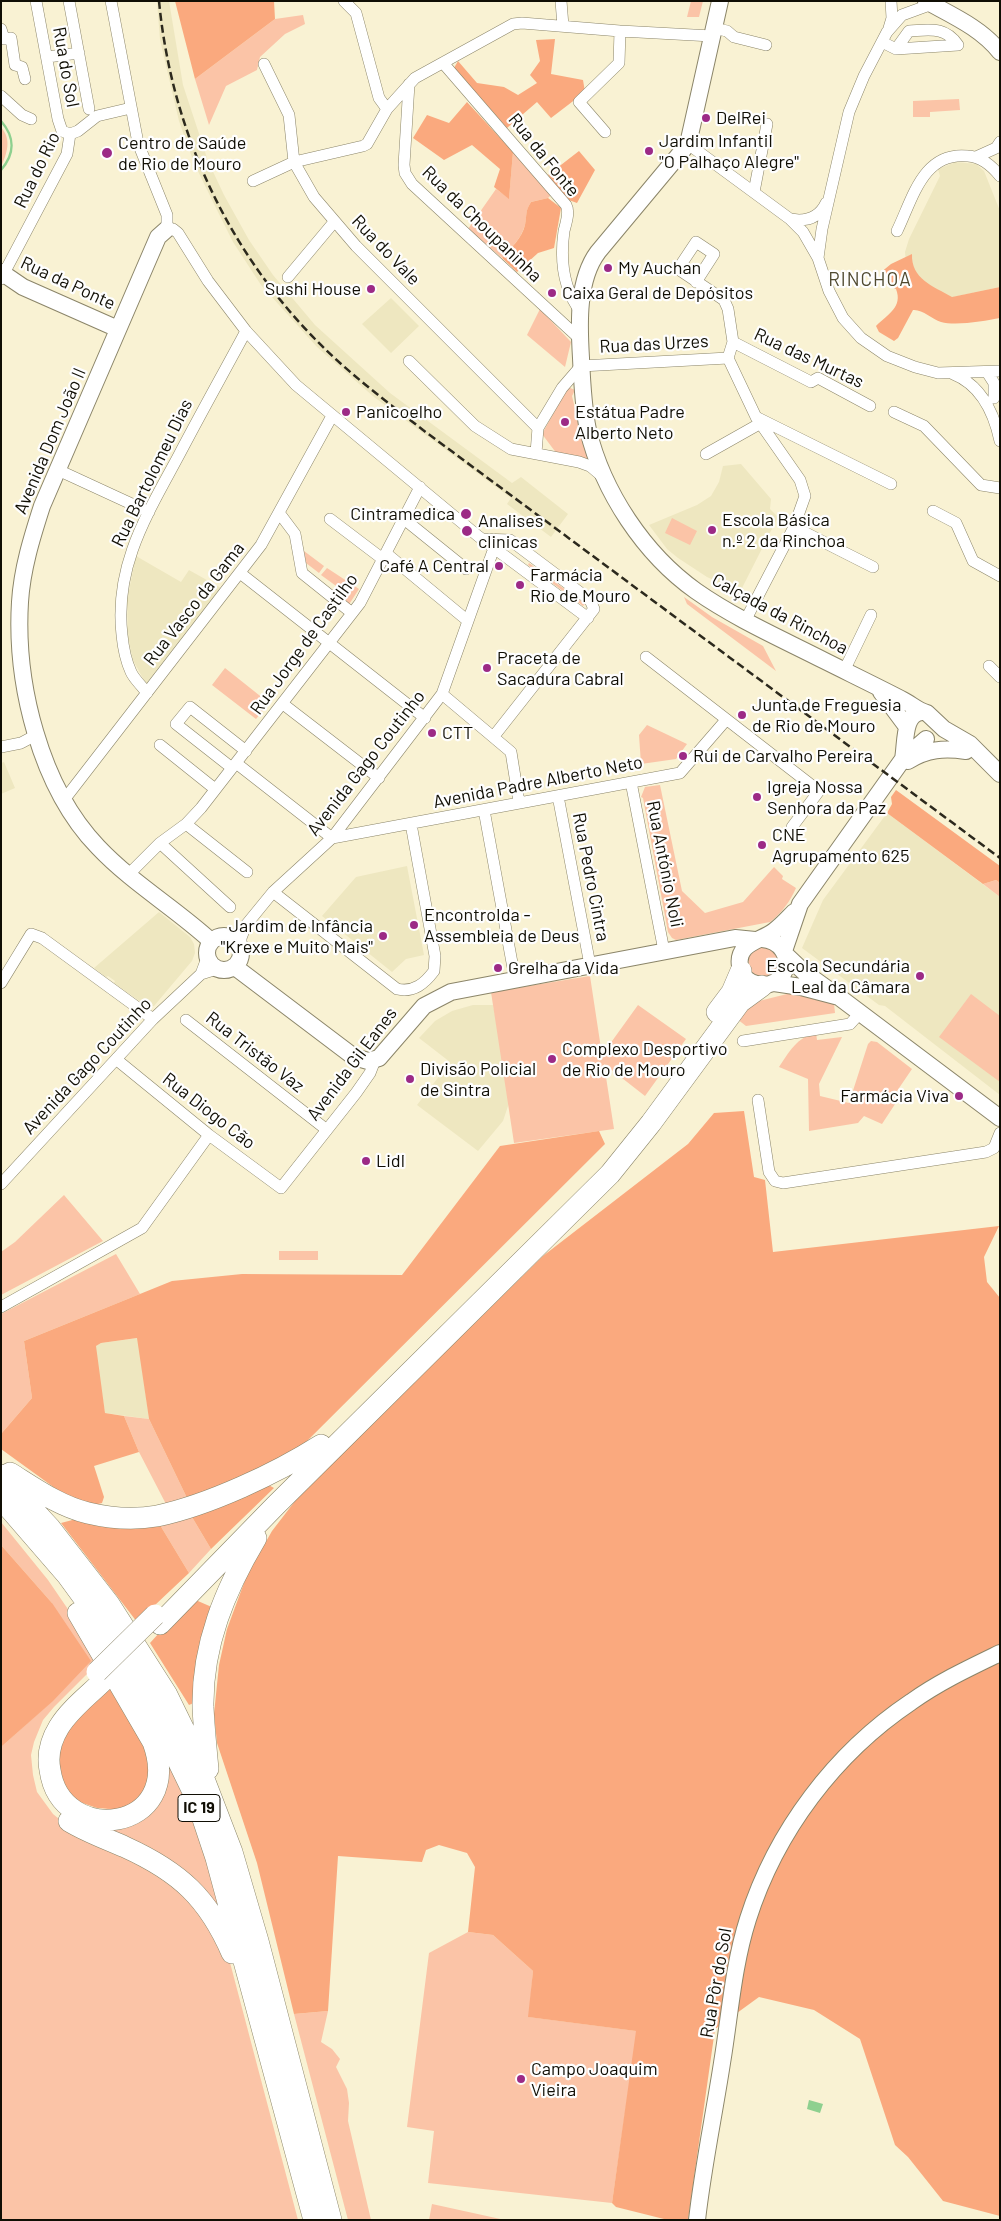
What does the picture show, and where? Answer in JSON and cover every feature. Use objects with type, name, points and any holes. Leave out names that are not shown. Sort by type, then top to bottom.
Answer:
[{"type":"highway","points":[[158,1619],[321,1445],[594,1172],[638,1120],[732,992],[740,967]]},
{"type":"highway","points":[[262,2022],[221,1929],[212,1913],[192,1890],[162,1866],[70,1822],[59,1812],[46,1795],[38,1764],[41,1740],[54,1718],[100,1676],[275,1506],[610,1174],[651,1124],[740,1002],[768,984]]},
{"type":"highway","points":[[1,1468],[53,1499],[78,1510],[104,1516],[146,1517],[174,1511],[225,1493],[291,1464],[321,1445]]},
{"type":"highway","name":"IC 19","points":[[1,1475],[50,1528],[122,1622],[167,1695],[189,1740],[232,1852],[258,1941],[331,2220]]},
{"type":"highway","name":"IC 19","points":[[1,1499],[37,1538],[94,1612],[149,1702],[196,1798],[216,1858],[262,2022],[314,2220]]},
{"type":"highway","points":[[209,1789],[203,1707],[210,1641],[224,1598],[234,1576],[275,1506]]},
{"type":"highway","points":[[37,1538],[156,1749],[159,1778],[154,1796],[141,1811],[117,1821],[86,1816],[66,1805],[53,1786],[49,1767],[50,1750],[60,1726],[100,1676]]},
{"type":"street","name":"Rua do Sol","points":[[36,1],[60,128],[70,134]]},
{"type":"street","points":[[70,1],[89,109]]},
{"type":"street","points":[[111,1],[138,143],[167,215],[167,229],[173,229],[178,233],[208,281],[246,331],[296,385],[482,539],[588,618]]},
{"type":"street","points":[[344,1],[356,13],[379,98],[387,109]]},
{"type":"street","points":[[561,1],[564,26]]},
{"type":"street","name":"Calçada da Rinchoa","points":[[720,1],[688,144],[593,259],[586,278],[581,313],[580,339],[583,400],[588,429],[607,480],[630,522],[656,556],[695,590],[745,621],[878,688],[928,716],[944,729],[964,739],[1000,774]]},
{"type":"street","points":[[818,258],[849,112],[864,76],[885,37],[892,18],[891,1]]},
{"type":"street","points":[[885,37],[902,15],[929,3],[976,29],[998,46]]},
{"type":"street","points":[[253,181],[294,162],[367,144],[387,109],[409,84],[513,24],[522,23],[620,31],[727,31],[734,37],[766,45]]},
{"type":"street","points":[[1,29],[4,39],[11,38],[15,65],[22,67],[25,79]]},
{"type":"street","points":[[605,132],[579,102],[619,63],[620,31]]},
{"type":"street","points":[[885,37],[896,49]]},
{"type":"street","points":[[47,57],[79,53]]},
{"type":"street","name":"Rua da Fonte","points":[[443,63],[566,205],[568,209],[564,237],[564,278],[571,299],[581,313]]},
{"type":"street","name":"Rua do Vale","points":[[264,64],[289,115],[294,162],[314,197],[334,222],[538,428]]},
{"type":"street","name":"Rua da Choupaninha","points":[[409,84],[404,165],[405,173],[412,184],[580,339]]},
{"type":"street","points":[[1,96],[22,115],[31,119]]},
{"type":"street","name":"Rua do Rio","points":[[2,275],[67,154],[70,134],[78,131],[97,116],[131,108]]},
{"type":"street","points":[[754,192],[766,124]]},
{"type":"street","points":[[688,144],[790,219],[803,232],[818,258],[829,292],[843,318],[861,338],[887,356],[938,372],[1000,371]]},
{"type":"street","points":[[897,231],[923,176],[935,162],[947,157],[960,155],[976,156],[998,145],[998,175]]},
{"type":"street","points":[[976,156],[998,175]]},
{"type":"street","points":[[976,156],[998,175]]},
{"type":"street","points":[[790,219],[803,221],[822,212],[830,195]]},
{"type":"street","points":[[288,276],[334,222]]},
{"type":"street","name":"Avenida Dom João II","points":[[167,229],[158,236],[42,506],[29,546],[20,600],[19,644],[23,681],[36,735],[46,764],[80,827],[98,848],[128,875],[211,941]]},
{"type":"street","name":"Rua da Ponte","points":[[2,275],[22,287],[118,329]]},
{"type":"street","points":[[696,282],[724,300],[728,309],[733,342],[728,358],[759,420],[803,486],[804,501],[794,527],[745,621]]},
{"type":"street","name":"Rua Bartolomeu Dias","points":[[146,693],[131,672],[123,645],[120,596],[124,574],[133,544],[149,512],[246,331]]},
{"type":"street","name":"Rua das Murtas","points":[[733,342],[811,382],[818,378],[870,406]]},
{"type":"street","name":"Rua das Urzes","points":[[581,366],[728,358]]},
{"type":"street","points":[[409,361],[475,426],[511,448],[579,462],[590,466],[607,480]]},
{"type":"street","points":[[536,453],[538,428],[562,388],[581,366]]},
{"type":"street","points":[[987,372],[994,383],[992,395],[993,414],[1000,441]]},
{"type":"street","points":[[949,373],[959,376],[974,387],[992,395]]},
{"type":"street","points":[[894,412],[924,426],[981,485],[1000,488]]},
{"type":"street","name":"Rua Vasco da Gama","points":[[64,800],[262,545],[332,416]]},
{"type":"street","points":[[706,454],[759,420]]},
{"type":"street","points":[[759,420],[891,484]]},
{"type":"street","points":[[58,470],[149,512]]},
{"type":"street","name":"Rua Jorge de Castilho","points":[[128,875],[160,843],[186,824],[246,751],[352,614],[385,557],[420,487]]},
{"type":"street","points":[[932,511],[956,523],[974,561],[1000,576]]},
{"type":"street","points":[[280,514],[294,534],[302,572],[352,614]]},
{"type":"street","points":[[330,519],[385,557],[468,621]]},
{"type":"street","points":[[404,519],[466,569]]},
{"type":"street","points":[[794,527],[873,568]]},
{"type":"street","points":[[482,539],[510,540],[590,600],[594,609],[494,736]]},
{"type":"street","name":"Avenida Gago Coutinho","points":[[239,958],[246,925],[274,892],[332,838],[442,694],[494,548]]},
{"type":"street","points":[[240,573],[425,718]]},
{"type":"street","points":[[844,671],[871,615]]},
{"type":"street","points":[[646,657],[819,792],[792,827]]},
{"type":"street","points":[[989,666],[1000,677]]},
{"type":"street","name":"Calçada da Rinchoa","points":[[878,688],[907,728]]},
{"type":"street","points":[[442,694],[511,752],[519,802]]},
{"type":"street","points":[[283,704],[379,778]]},
{"type":"street","points":[[246,751],[190,707],[176,724],[332,838]]},
{"type":"street","points":[[740,967],[744,948],[784,922],[800,904],[900,763],[927,738],[934,728],[928,716],[917,712],[910,717],[900,763]]},
{"type":"street","name":"Avenida Padre Alberto Neto","points":[[332,838],[680,773],[726,720]]},
{"type":"street","points":[[907,728],[915,738],[951,742],[966,751],[1000,787]]},
{"type":"street","points":[[1,747],[20,743],[36,735]]},
{"type":"street","points":[[160,745],[215,789]]},
{"type":"street","points":[[900,763],[933,750],[950,749],[966,751]]},
{"type":"street","name":"Rua António Noli","points":[[631,782],[664,951]]},
{"type":"street","name":"Rua Pedro Cintra","points":[[558,796],[590,965]]},
{"type":"street","points":[[484,810],[515,979]]},
{"type":"street","points":[[186,824],[247,872]]},
{"type":"street","points":[[274,892],[397,989],[406,991],[419,986],[434,971],[435,956],[411,824]]},
{"type":"street","points":[[160,843],[230,907]]},
{"type":"street","points":[[768,984],[782,977],[785,970],[784,953],[800,904]]},
{"type":"street","points":[[1,983],[31,934],[42,938],[153,1019]]},
{"type":"street","points":[[239,958],[224,970],[212,963],[208,946],[211,941],[220,936],[235,939],[239,958],[358,1052],[375,1060]]},
{"type":"street","name":"Avenida Gil Eanes","points":[[280,1188],[370,1073],[375,1060],[388,1048],[415,1014],[432,1000],[451,992],[664,951],[735,938],[758,939]]},
{"type":"street","points":[[758,939],[775,942],[804,972],[1000,1118]]},
{"type":"street","points":[[709,944],[730,951],[750,982],[801,987],[839,997]]},
{"type":"street","name":"Avenida Gago Coutinho","points":[[1,1184],[153,1019],[212,963]]},
{"type":"street","points":[[743,1041],[850,1024],[860,1013]]},
{"type":"street","name":"Rua Tristão Vaz","points":[[186,1020],[327,1130]]},
{"type":"street","name":"Rua Diogo Cão","points":[[117,1060],[209,1135],[280,1188]]},
{"type":"street","points":[[758,1100],[769,1172],[779,1182],[827,1177],[1000,1150]]},
{"type":"street","points":[[986,1152],[994,1148],[1000,1133]]},
{"type":"street","points":[[1,1307],[142,1228],[209,1135]]},
{"type":"street","name":"Rua Pôr do Sol","points":[[696,2220],[728,2027],[733,1981],[740,1949],[756,1896],[777,1851],[811,1797],[834,1769],[874,1730],[931,1688],[1000,1653]]},
{"type":"shaded area","points":[[157,1],[169,1],[183,85],[208,161],[249,240],[273,275],[315,325],[390,393],[512,483],[521,477],[568,514],[551,537],[507,504],[511,498],[374,397],[317,347],[261,285],[233,242],[194,163],[179,121],[160,40]]},
{"type":"shaded area","points":[[175,1],[274,1],[275,19],[195,79]]},
{"type":"shaded area","points":[[691,1],[703,1],[699,17],[687,17]]},
{"type":"shaded area","points":[[303,15],[305,24],[285,34],[260,57],[257,70],[226,86],[209,125],[195,79],[275,19]]},
{"type":"shaded area","points":[[555,39],[551,74],[583,80],[585,92],[551,118],[537,102],[507,128],[454,68],[458,61],[477,83],[504,87],[518,95],[537,83],[530,75],[540,61],[536,40]]},
{"type":"shaded area","points":[[959,99],[960,110],[930,112],[930,117],[913,117],[913,101]]},
{"type":"shaded area","points":[[467,102],[513,152],[509,199],[494,187],[500,169],[472,145],[444,160],[413,138],[427,115],[449,123]]},
{"type":"shaded area","points":[[1,127],[6,137],[7,152],[1,167]]},
{"type":"shaded area","points":[[579,151],[595,170],[577,203],[566,199],[548,175]]},
{"type":"shaded area","points":[[513,152],[551,195],[548,198],[531,202],[521,235],[502,258],[468,229],[496,189],[509,198]]},
{"type":"shaded area","points":[[956,162],[976,164],[984,171],[1000,211],[1000,287],[917,305],[908,285],[905,252],[909,239],[940,176],[938,169]]},
{"type":"shaded area","points":[[548,198],[561,208],[554,248],[538,253],[517,272],[502,258],[516,243],[521,234],[531,202]]},
{"type":"shaded area","points":[[912,254],[915,270],[919,276],[924,281],[952,297],[1000,287],[1000,318],[970,323],[947,323],[938,321],[920,311],[913,310],[898,338],[894,341],[879,332],[876,326],[893,310],[898,301],[896,289],[882,283],[880,273],[891,264]]},
{"type":"shaded area","points":[[391,298],[419,326],[391,353],[362,324]]},
{"type":"shaded area","points":[[540,309],[571,342],[565,367],[527,335]]},
{"type":"shaded area","points":[[568,387],[575,390],[572,396],[584,446],[588,447],[594,461],[557,454],[542,434]]},
{"type":"shaded area","name":"Escola Básica n.º 2 da Rinchoa","points":[[741,464],[771,499],[770,509],[778,517],[740,592],[707,577],[678,558],[667,549],[649,525],[697,505],[711,496],[719,482],[723,466]]},
{"type":"shaded area","points":[[672,518],[697,531],[690,545],[665,533]]},
{"type":"shaded area","points":[[304,551],[324,566],[319,573],[306,563]]},
{"type":"shaded area","points":[[136,556],[181,582],[189,570],[221,588],[146,684],[133,660],[128,638],[127,600]]},
{"type":"shaded area","points":[[529,563],[585,604],[583,606],[528,565]]},
{"type":"shaded area","points":[[327,568],[359,589],[348,606],[343,591],[321,575]]},
{"type":"shaded area","points":[[684,597],[712,617],[763,646],[776,671],[687,604]]},
{"type":"shaded area","points":[[225,668],[269,703],[256,719],[212,685]]},
{"type":"shaded area","points":[[647,725],[687,744],[676,759],[641,764],[639,735]]},
{"type":"shaded area","points":[[4,762],[15,788],[1,794],[1,763]]},
{"type":"shaded area","points":[[660,785],[682,891],[705,913],[743,902],[774,867],[783,876],[782,879],[796,888],[774,919],[770,922],[676,940],[672,938],[668,932],[643,798],[641,797],[645,787]]},
{"type":"shaded area","points":[[896,790],[1000,866],[1000,883],[996,880],[983,884],[887,813],[892,804],[891,797]]},
{"type":"shaded area","name":"Escola Secundária Leal da Câmara","points":[[887,813],[1000,897],[1000,1095],[885,1006],[879,1005],[802,948],[823,900]]},
{"type":"shaded area","name":"Jardim de Infância \"Krexe e Muito Mais\"","points":[[407,866],[424,955],[406,959],[392,972],[322,916],[356,877]]},
{"type":"shaded area","points":[[996,880],[1000,883],[1000,897],[983,884]]},
{"type":"shaded area","points":[[159,912],[190,937],[194,944],[195,953],[192,961],[154,1006],[148,1007],[114,983],[115,981],[94,968]]},
{"type":"shaded area","points":[[759,945],[779,953],[779,970],[765,979],[754,974],[749,965],[748,956]]},
{"type":"shaded area","name":"Complexo Desportivo de Rio de Mouro","points":[[590,976],[602,1055],[638,1005],[686,1039],[645,1096],[604,1064],[614,1129],[514,1143],[491,992]]},
{"type":"shaded area","points":[[791,993],[830,1002],[834,1004],[835,1013],[746,1026],[737,1019],[755,1002]]},
{"type":"shaded area","points":[[971,994],[1000,1016],[1000,1082],[939,1037]]},
{"type":"shaded area","points":[[473,1005],[493,1005],[512,1094],[503,1121],[478,1151],[417,1105],[450,1062],[419,1038],[435,1021],[452,1011]]},
{"type":"shaded area","points":[[816,1033],[817,1040],[842,1037],[819,1084],[820,1096],[849,1103],[868,1044],[871,1041],[877,1042],[912,1069],[897,1091],[901,1095],[882,1124],[864,1116],[858,1123],[809,1131],[808,1079],[779,1067],[799,1042],[809,1035]]},
{"type":"shaded area","points":[[744,1111],[754,1177],[765,1180],[773,1252],[999,1226],[984,1257],[987,1282],[1000,1298],[1000,2216],[943,2201],[908,2157],[895,2145],[860,2039],[814,2010],[759,1997],[715,2029],[688,2220],[668,2220],[616,2207],[612,2203],[636,2031],[528,2017],[533,1971],[493,1935],[468,1932],[475,1867],[467,1853],[439,1845],[426,1850],[422,1862],[338,1856],[328,2011],[294,2014],[257,1863],[217,1743],[214,1714],[219,1665],[227,1629],[247,1575],[272,1531],[302,1492],[543,1256],[688,1144],[714,1113]]},
{"type":"shaded area","points":[[599,1131],[605,1144],[296,1452],[272,1466],[187,1498],[149,1419],[137,1338],[101,1343],[96,1346],[105,1413],[124,1416],[139,1452],[94,1466],[104,1497],[102,1503],[91,1506],[70,1499],[1,1449],[1,1434],[32,1398],[24,1341],[172,1281],[242,1274],[402,1275],[500,1146]]},
{"type":"shaded area","points":[[64,1195],[103,1241],[1,1295],[1,1252],[15,1242]]},
{"type":"shaded area","points":[[279,1251],[318,1251],[318,1260],[279,1260]]},
{"type":"shaded area","points":[[116,1254],[140,1294],[24,1341],[32,1398],[1,1434],[1,1314]]},
{"type":"shaded area","points":[[138,1338],[149,1419],[105,1413],[96,1346],[101,1343]]},
{"type":"shaded area","points":[[124,1416],[149,1419],[187,1498],[167,1506],[139,1452]]},
{"type":"shaded area","points":[[263,1482],[274,1488],[211,1549],[189,1512]]},
{"type":"shaded area","points":[[189,1512],[211,1549],[189,1573],[157,1520]]},
{"type":"shaded area","points":[[80,1518],[157,1520],[189,1573],[137,1622],[61,1523]]},
{"type":"shaded area","points":[[1,1522],[48,1580],[102,1659],[43,1720],[31,1755],[37,1792],[53,1814],[70,1828],[181,1886],[228,1955],[298,2220],[1,2220],[1,1747],[52,1701],[52,1603],[1,1545]]},
{"type":"shaded area","points":[[1,1545],[52,1603],[91,1661],[53,1701],[1,1747]]},
{"type":"shaded area","points":[[191,1598],[214,1608],[198,1701],[189,1705],[150,1643]]},
{"type":"shaded area","points":[[109,1684],[142,1738],[150,1758],[146,1792],[126,1810],[97,1808],[71,1799],[55,1762],[61,1734]]},
{"type":"shaded area","points":[[171,1768],[195,1824],[222,1911],[87,1821]]},
{"type":"shaded area","name":"Campo Joaquim Vieira","points":[[468,1932],[493,1935],[533,1971],[529,2017],[637,2031],[612,2203],[428,2183],[434,2131],[407,2127],[429,1953]]},
{"type":"shaded area","points":[[328,2011],[321,2042],[332,2049],[340,2059],[336,2067],[347,2089],[349,2103],[348,2121],[371,2220],[348,2220],[294,2014]]},
{"type":"shaded area","points":[[809,2100],[823,2104],[820,2113],[807,2109]]},
{"type":"shaded area","points":[[432,2204],[505,2220],[429,2220]]},
{"type":"waterway","points":[[1,121],[9,133],[12,146],[9,158],[1,170]]},
{"type":"railway","points":[[159,1],[165,48],[176,95],[190,140],[208,184],[230,226],[255,266],[283,304],[315,339],[354,375],[423,430],[1000,858]]},
{"type":"place","name":"DelRei","points":[[706,118]]},
{"type":"place","name":"Jardim Infantil \"O Palhaço Alegre\"","points":[[649,151]]},
{"type":"place","name":"Centro de Saúde de Rio de Mouro","points":[[107,153]]},
{"type":"place","name":"My Auchan","points":[[608,268]]},
{"type":"place","name":"Sushi House","points":[[371,289]]},
{"type":"place","name":"Caixa Geral de Depósitos","points":[[552,293]]},
{"type":"place","name":"Panicoelho","points":[[346,412]]},
{"type":"place","name":"Estátua Padre Alberto Neto","points":[[565,422]]},
{"type":"place","name":"Cintramedica","points":[[466,514]]},
{"type":"place","name":"Escola Básica n.º 2 da Rinchoa","points":[[712,530]]},
{"type":"place","name":"Analises clinicas","points":[[467,531]]},
{"type":"place","name":"Café A Central","points":[[499,566]]},
{"type":"place","name":"Farmácia Rio de Mouro","points":[[520,585]]},
{"type":"place","name":"Praceta de Sacadura Cabral","points":[[487,668]]},
{"type":"place","name":"Junta de Freguesia de Rio de Mouro","points":[[742,715]]},
{"type":"place","name":"CTT","points":[[432,733]]},
{"type":"place","name":"Rui de Carvalho Pereira","points":[[683,756]]},
{"type":"place","name":"Igreja Nossa Senhora da Paz","points":[[757,797]]},
{"type":"place","name":"CNE Agrupamento 625","points":[[762,845]]},
{"type":"place","name":"EncontroIda - Assembleia de Deus","points":[[414,925]]},
{"type":"place","name":"Jardim de Infância \"Krexe e Muito Mais\"","points":[[383,936]]},
{"type":"place","name":"Grelha da Vida","points":[[498,968]]},
{"type":"place","name":"Escola Secundária Leal da Câmara","points":[[920,976]]},
{"type":"place","name":"Complexo Desportivo de Rio de Mouro","points":[[552,1059]]},
{"type":"place","name":"Divisão Policial de Sintra","points":[[410,1079]]},
{"type":"place","name":"Farmácia Viva","points":[[959,1096]]},
{"type":"place","name":"Lidl","points":[[366,1161]]},
{"type":"place","name":"Campo Joaquim Vieira","points":[[521,2079]]},
{"type":"district","name":"RINCHOA","points":[[870,280]]}]
